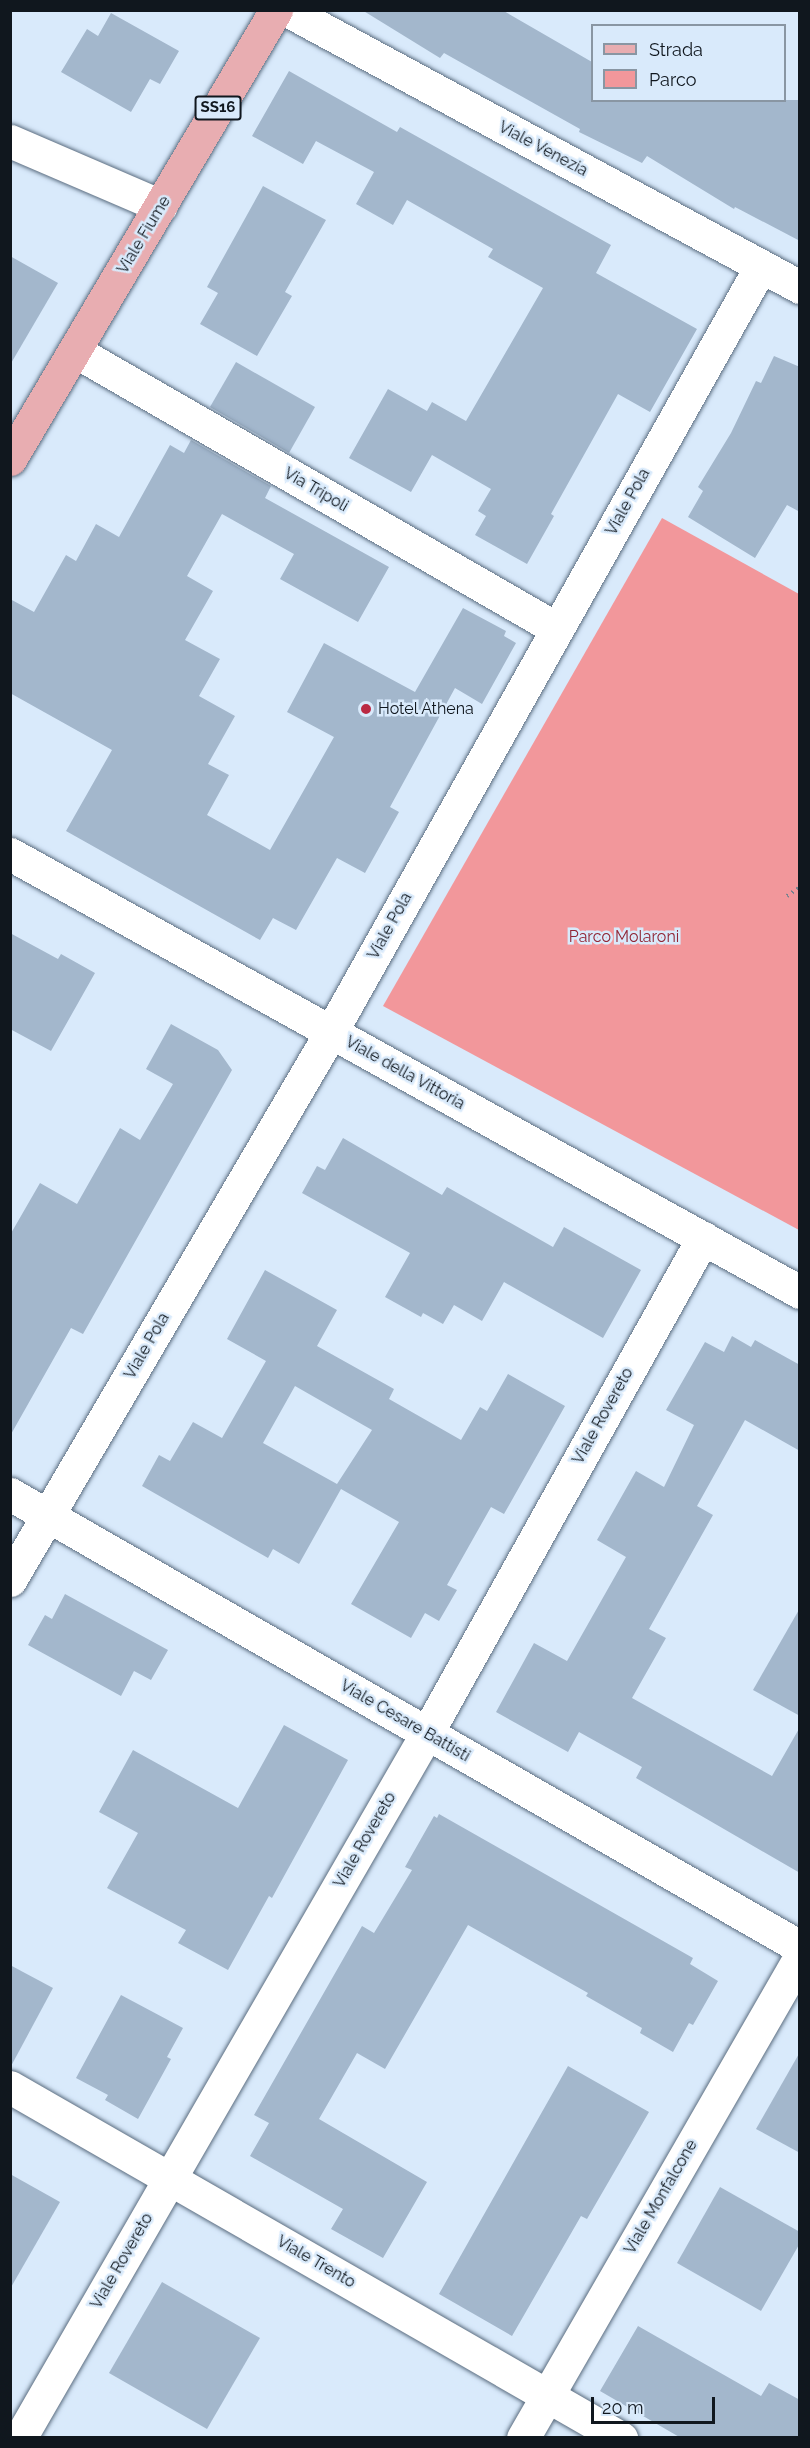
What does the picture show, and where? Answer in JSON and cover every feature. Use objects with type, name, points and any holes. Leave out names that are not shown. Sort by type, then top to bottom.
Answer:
[{"type":"main road","name":"Viale Fiume","points":[[10,459],[276,10]]},
{"type":"street","name":"Viale Venezia","points":[[287,10],[800,287]]},
{"type":"street","points":[[10,141],[161,206]]},
{"type":"street","name":"Viale Pola","points":[[10,1580],[331,1032],[761,266]]},
{"type":"street","name":"Via Tripoli","points":[[75,351],[557,629]]},
{"type":"street","name":"Viale della Vittoria","points":[[10,854],[800,1292]]},
{"type":"street","name":"Viale Rovereto","points":[[20,2438],[427,1733],[703,1238]]},
{"type":"street","name":"Viale Cesare Battisti","points":[[10,1494],[800,1947]]},
{"type":"street","name":"Viale Monfalcone","points":[[523,2438],[800,1958]]},
{"type":"street","name":"Viale Trento","points":[[10,2087],[621,2438]]},
{"type":"path","points":[[787,896],[800,887]]},
{"type":"green space","name":"Parco Molaroni","points":[[662,518],[799,594],[799,1230],[383,1006]]},
{"type":"building","points":[[362,10],[502,10],[591,61],[591,102],[786,102],[786,100],[800,100],[800,241],[735,207],[734,209],[647,156],[642,163],[579,132],[580,129],[444,53],[440,58]]},
{"type":"building","points":[[111,13],[179,51],[160,84],[150,79],[131,112],[61,72],[87,29],[98,36]]},
{"type":"building","points":[[289,71],[397,132],[400,127],[611,245],[596,273],[697,329],[650,412],[618,394],[551,514],[554,516],[527,564],[475,535],[486,516],[478,511],[491,489],[432,455],[411,492],[349,458],[388,389],[427,411],[432,402],[466,421],[543,288],[488,257],[493,249],[407,200],[393,225],[356,204],[374,172],[316,141],[303,164],[252,136]]},
{"type":"building","points":[[263,186],[326,220],[285,292],[292,296],[257,356],[200,324],[218,293],[207,287]]},
{"type":"building","points":[[10,256],[58,283],[10,365]]},
{"type":"building","points":[[774,356],[800,367],[800,512],[787,505],[755,558],[688,517],[703,491],[698,487],[731,433],[756,381],[761,383]]},
{"type":"building","points":[[236,362],[315,407],[289,453],[210,407]]},
{"type":"building","points":[[191,440],[271,486],[265,498],[389,567],[358,622],[280,579],[294,554],[222,514],[187,576],[213,591],[185,640],[220,659],[199,696],[235,716],[208,764],[229,775],[207,815],[270,850],[334,737],[287,712],[324,643],[415,692],[463,608],[506,631],[504,636],[516,643],[482,704],[455,688],[390,807],[399,812],[365,873],[337,858],[296,930],[273,918],[260,940],[66,831],[112,750],[10,693],[10,599],[34,612],[66,555],[76,561],[96,524],[119,537],[170,445],[184,453]]},
{"type":"building","points":[[10,933],[58,959],[61,954],[95,973],[51,1051],[10,1029]]},
{"type":"building","points":[[171,1024],[218,1050],[232,1070],[83,1334],[71,1328],[10,1436],[10,1235],[40,1183],[77,1204],[120,1128],[140,1140],[173,1084],[146,1069]]},
{"type":"building","points":[[343,1138],[442,1195],[447,1187],[553,1247],[564,1227],[641,1270],[603,1338],[504,1282],[482,1321],[454,1305],[443,1324],[423,1313],[421,1317],[385,1297],[410,1253],[302,1193],[317,1166],[325,1170]]},
{"type":"building","points":[[265,1270],[337,1310],[317,1346],[394,1389],[389,1399],[461,1440],[480,1407],[487,1411],[508,1374],[565,1406],[504,1514],[491,1507],[447,1585],[457,1590],[439,1621],[425,1613],[411,1638],[351,1604],[399,1522],[341,1489],[299,1564],[273,1549],[268,1558],[142,1486],[159,1455],[170,1461],[193,1422],[222,1438],[266,1361],[227,1339]],"holes":[[[295,1386],[372,1430],[337,1484],[263,1443]]]},
{"type":"building","points":[[732,1336],[751,1347],[755,1340],[800,1365],[800,1451],[745,1420],[697,1506],[713,1515],[649,1629],[666,1638],[632,1698],[772,1776],[800,1727],[800,1873],[636,1778],[642,1767],[579,1732],[568,1752],[496,1712],[534,1643],[567,1661],[626,1557],[597,1540],[636,1471],[664,1487],[694,1425],[666,1410],[705,1342],[724,1352]]},
{"type":"building","points":[[65,1594],[168,1650],[151,1680],[134,1671],[121,1696],[28,1645],[45,1615],[52,1619]]},
{"type":"building","points":[[800,1608],[800,1716],[753,1690]]},
{"type":"building","points":[[284,1725],[348,1760],[272,1898],[269,1896],[228,1970],[178,1943],[186,1930],[107,1888],[138,1833],[99,1812],[133,1750],[238,1808]]},
{"type":"building","points":[[439,1814],[693,1958],[690,1964],[718,1981],[693,2025],[689,2023],[673,2052],[640,2033],[642,2028],[586,1996],[588,1993],[468,1925],[385,2069],[357,2053],[319,2119],[427,2182],[383,2258],[331,2229],[343,2209],[250,2156],[269,2123],[254,2115],[362,1926],[374,1933],[412,1870],[405,1867],[434,1816],[437,1818]]},
{"type":"building","points":[[10,1965],[53,1988],[10,2068]]},
{"type":"building","points":[[121,1995],[183,2028],[167,2057],[171,2059],[138,2119],[105,2100],[108,2095],[76,2078]]},
{"type":"building","points":[[800,2052],[800,2153],[756,2129]]},
{"type":"building","points":[[568,2066],[649,2112],[587,2219],[581,2216],[512,2336],[439,2294]]},
{"type":"building","points":[[10,2174],[60,2202],[10,2289]]},
{"type":"building","points":[[720,2187],[800,2232],[800,2243],[761,2311],[677,2263]]},
{"type":"building","points":[[162,2282],[260,2338],[207,2429],[109,2373]]},
{"type":"building","points":[[638,2326],[761,2396],[769,2383],[800,2400],[800,2438],[681,2438],[600,2391]]},
{"type":"place","name":"Hotel Athena","points":[[366,709]]}]
